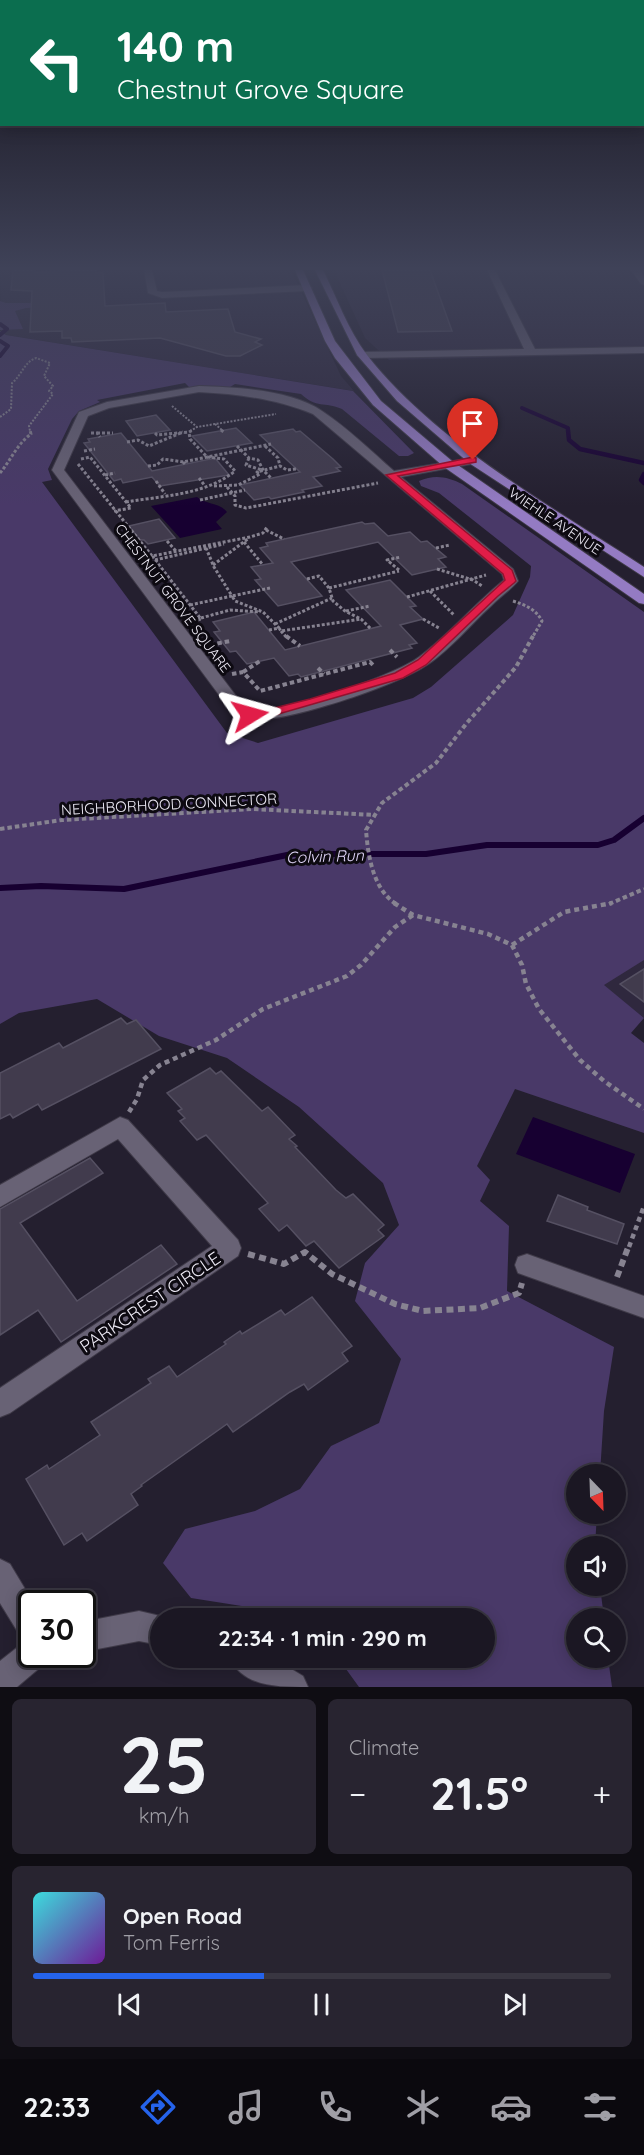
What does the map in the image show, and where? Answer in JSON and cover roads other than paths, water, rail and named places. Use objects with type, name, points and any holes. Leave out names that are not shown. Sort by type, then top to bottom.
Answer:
[{"type":"main road","name":"WIEHLE AVENUE","points":[[335,349],[352,373],[384,409],[448,464],[644,600]]},
{"type":"main road","name":"WIEHLE AVENUE","points":[[359,349],[402,399],[473,460],[644,573]]},
{"type":"street","points":[[363,355],[644,350]]},
{"type":"street","name":"CHESTNUT GROVE SQUARE","points":[[207,389],[234,391],[298,403],[317,412],[390,475],[508,572],[511,581],[491,592],[422,662],[399,676],[315,702],[270,713],[250,715],[237,708],[58,470],[83,414],[107,405],[207,389]]},
{"type":"street","points":[[390,475],[473,460]]},
{"type":"street","name":"PARKCREST CIRCLE","points":[[0,1197],[120,1126],[229,1248],[0,1404]]},
{"type":"street","points":[[527,1265],[644,1307]]},
{"type":"street","points":[[0,1574],[18,1606]]},
{"type":"street","points":[[96,1634],[139,1626],[150,1628]]},
{"type":"street","points":[[0,1681],[18,1666]]},
{"type":"street","points":[[261,1668],[292,1687]]},
{"type":"waterway","points":[[0,356],[6,349]]},
{"type":"waterway","points":[[522,408],[568,428],[568,430]]},
{"type":"waterway","points":[[568,430],[569,440],[580,449],[644,463]]},
{"type":"waterway","points":[[644,474],[641,480],[644,483]]},
{"type":"waterway","name":"Colvin Run","points":[[0,888],[41,886],[124,889],[292,854],[426,854],[487,845],[598,845],[614,840],[644,818]]}]
